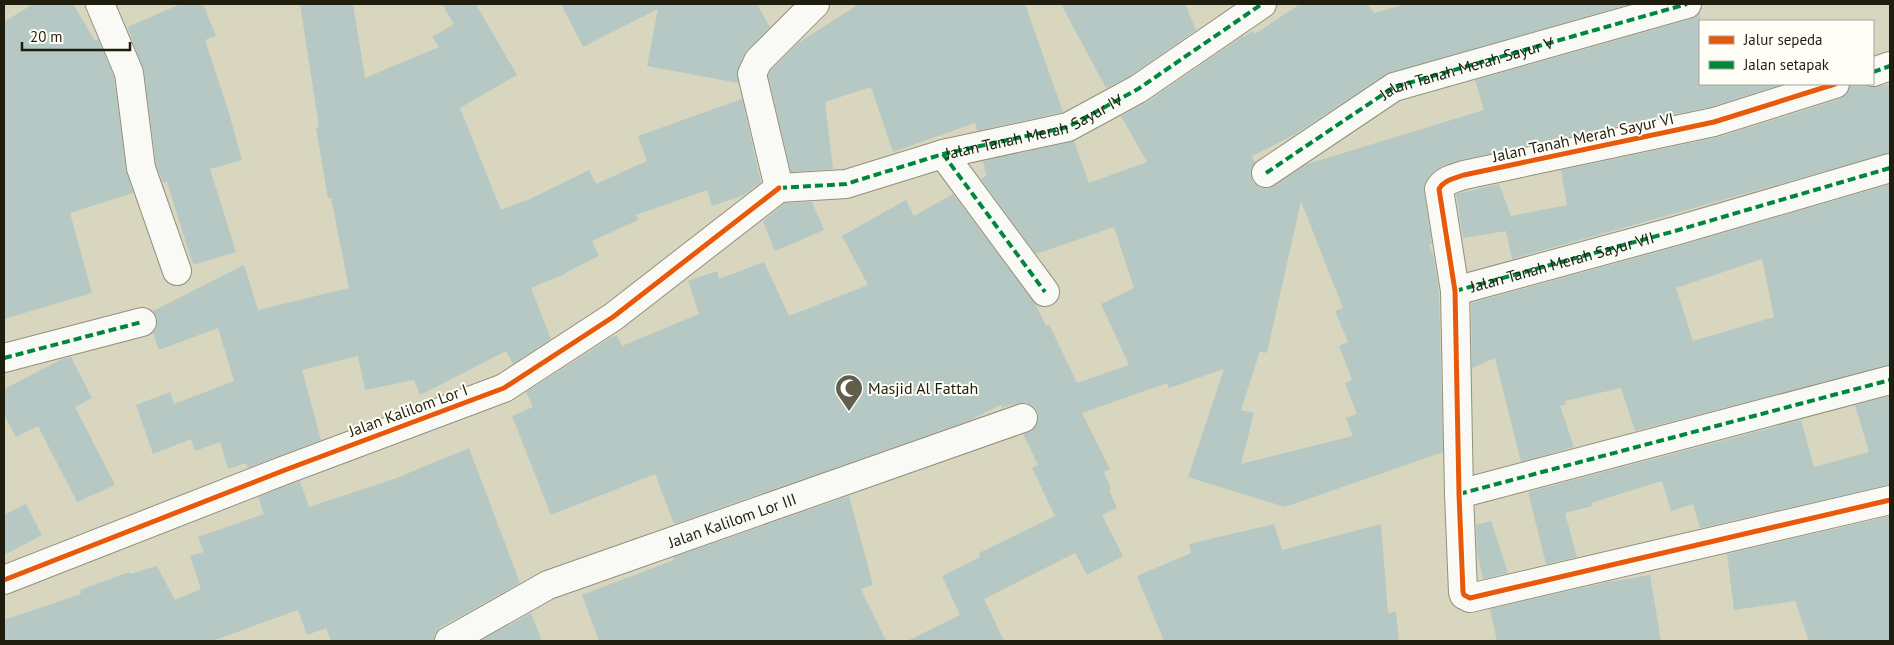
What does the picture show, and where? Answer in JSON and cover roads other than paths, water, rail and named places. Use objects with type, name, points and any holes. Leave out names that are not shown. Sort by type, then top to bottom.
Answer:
[{"type":"street","points":[[100,4],[129,73],[141,168],[177,271]]},
{"type":"street","points":[[780,188],[752,74],[758,61],[816,4]]},
{"type":"street","name":"Jalan Tanah Merah Sayur IV","points":[[780,188],[846,184],[943,154],[1068,127],[1138,89],[1262,4]]},
{"type":"street","name":"Jalan Tanah Merah Sayur V","points":[[1266,173],[1394,88],[1687,4]]},
{"type":"street","points":[[1874,72],[1890,66]]},
{"type":"street","name":"Jalan Tanah Merah Sayur VI","points":[[1455,291],[1439,189],[1441,184],[1464,175],[1714,122],[1832,85]]},
{"type":"street","points":[[943,154],[1045,292]]},
{"type":"street","name":"Jalan Tanah Merah Sayur VII","points":[[1890,168],[1675,231],[1455,291],[1458,494],[1463,592],[1464,595],[1470,598],[1890,500]]},
{"type":"street","name":"Jalan Kalilom Lor I","points":[[4,580],[294,466],[504,388],[613,317],[780,188]]},
{"type":"street","points":[[4,358],[142,322]]},
{"type":"street","points":[[1458,494],[1890,380]]},
{"type":"street","name":"Jalan Kalilom Lor III","points":[[449,641],[548,585],[1023,418]]},
{"type":"place","name":"Masjid Al Fattah","points":[[849,412]]}]
